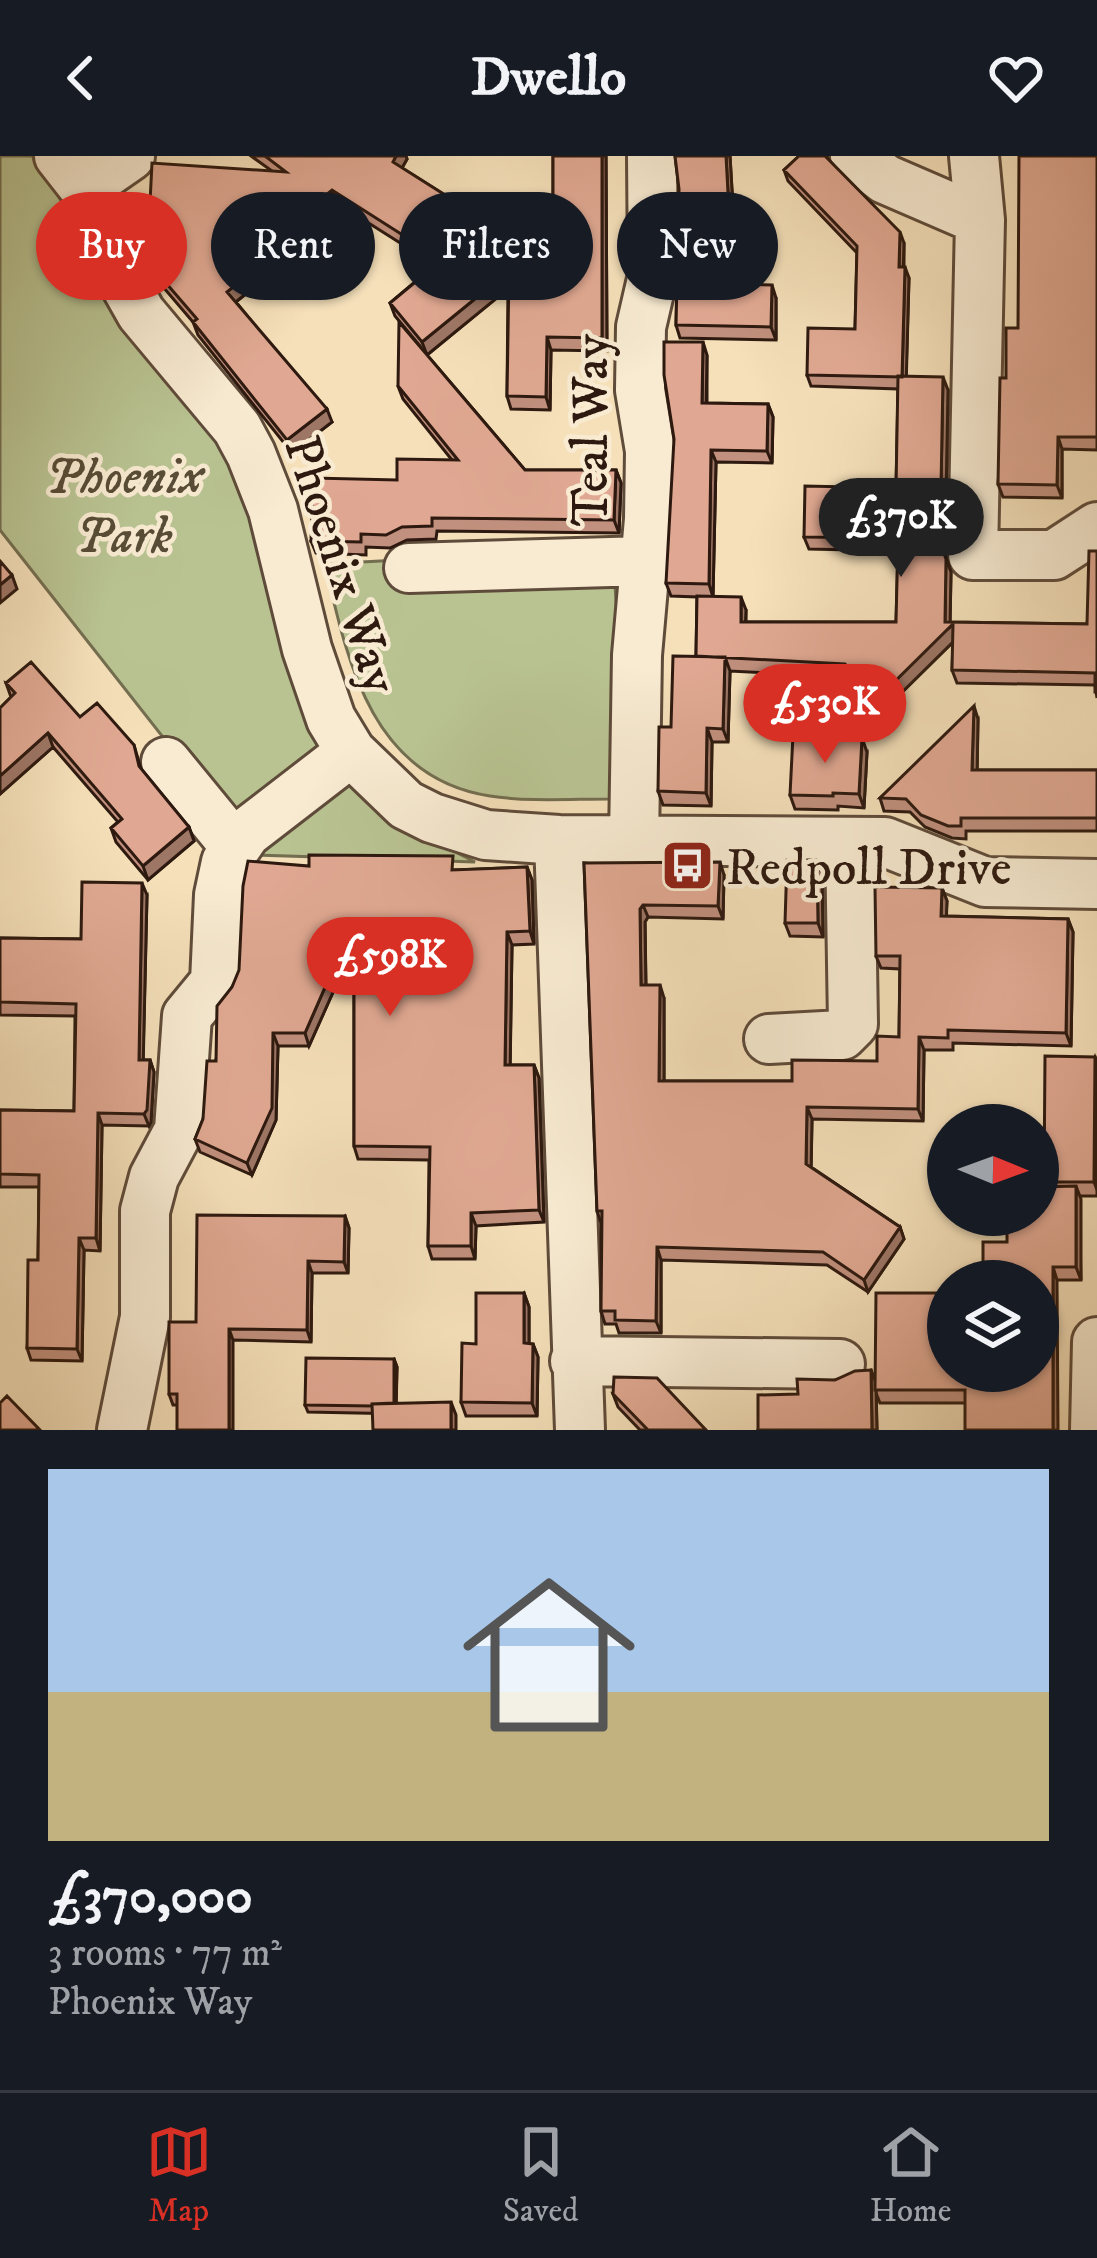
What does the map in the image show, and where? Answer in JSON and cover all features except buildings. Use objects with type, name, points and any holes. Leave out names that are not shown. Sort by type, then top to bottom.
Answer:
[{"type":"street","points":[[71,172],[130,156]]},
{"type":"street","name":"Teal Way","points":[[634,841],[638,656],[650,452],[640,390],[641,327],[652,275],[652,156]]},
{"type":"street","points":[[855,156],[885,179],[980,220]]},
{"type":"street","points":[[974,156],[980,220],[973,555],[1054,555],[1097,527]]},
{"type":"street","name":"Phoenix Way","points":[[71,172],[122,284],[237,428],[263,479],[307,649],[331,719],[351,752],[406,806],[486,835],[850,842],[897,846],[985,882],[1097,884]]},
{"type":"street","name":"Teal Way","points":[[409,568],[645,561]]},
{"type":"street","points":[[122,1430],[145,1317],[148,1193],[179,1130],[187,1016],[215,982],[222,878],[234,845],[351,752]]},
{"type":"street","points":[[166,762],[234,845]]},
{"type":"street","points":[[559,840],[580,1430]]},
{"type":"street","points":[[769,1039],[842,1035],[854,1024],[850,842]]},
{"type":"street","points":[[1095,1430],[1097,1342]]},
{"type":"street","points":[[575,1361],[840,1364]]},
{"type":"green space","name":"Phoenix Park","points":[[0,156],[32,156],[58,192],[36,192],[36,300],[110,300],[230,459],[248,501],[325,749],[225,816],[0,530]]},
{"type":"green space","name":"Phoenix Park","points":[[399,560],[614,571],[619,715],[610,799],[490,796],[450,785],[417,766],[391,740],[355,675],[325,564]]},
{"type":"green space","points":[[341,779],[426,837],[475,862],[256,855]]},
{"type":"place","name":"Redpoll Drive","points":[[687,866]]}]
